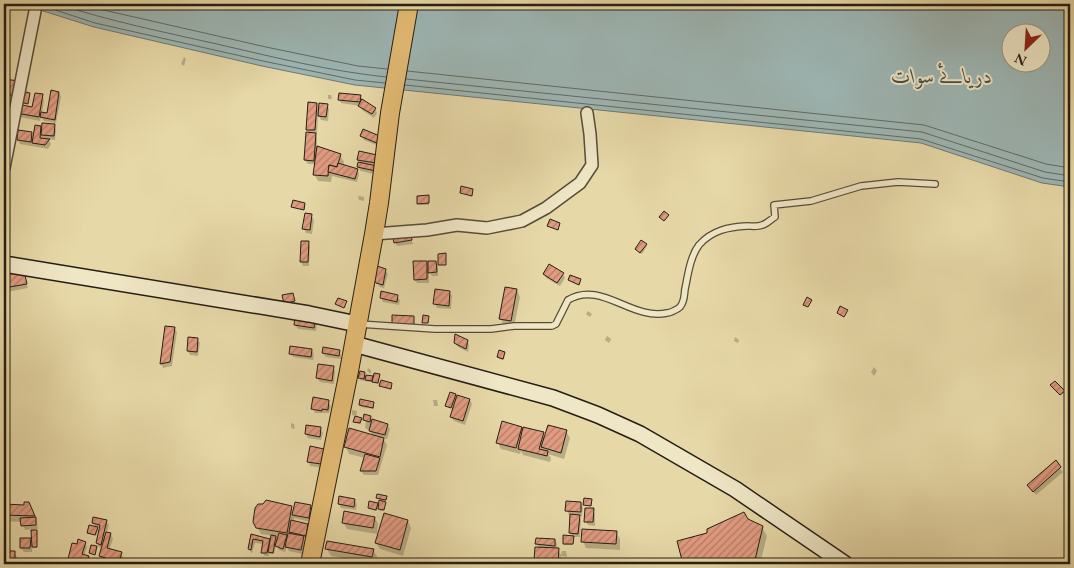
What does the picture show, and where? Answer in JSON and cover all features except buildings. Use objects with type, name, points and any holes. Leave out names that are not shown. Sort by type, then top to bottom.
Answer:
[{"type":"main road","points":[[310,564],[374,234],[390,113],[409,4]]},
{"type":"main road","points":[[4,264],[309,314],[357,324]]},
{"type":"main road","points":[[354,344],[553,398],[598,415],[640,434],[734,489],[845,564]]},
{"type":"street","points":[[4,168],[34,12]]},
{"type":"street","points":[[374,234],[427,230],[457,225],[487,228],[522,221],[546,208],[580,183],[592,165],[587,112]]},
{"type":"lane","points":[[357,324],[435,329],[552,326],[556,324],[568,300],[583,294],[602,296],[628,308],[650,314],[667,313],[680,307],[684,300],[692,255],[706,238],[719,231],[728,228],[764,225],[775,217],[774,205],[811,201],[861,186],[898,182],[935,184]]},
{"type":"water","name":"دریائے سوات","points":[[21,4],[1070,4],[1070,187],[1042,183],[921,143],[355,85],[262,66],[94,27]]}]
